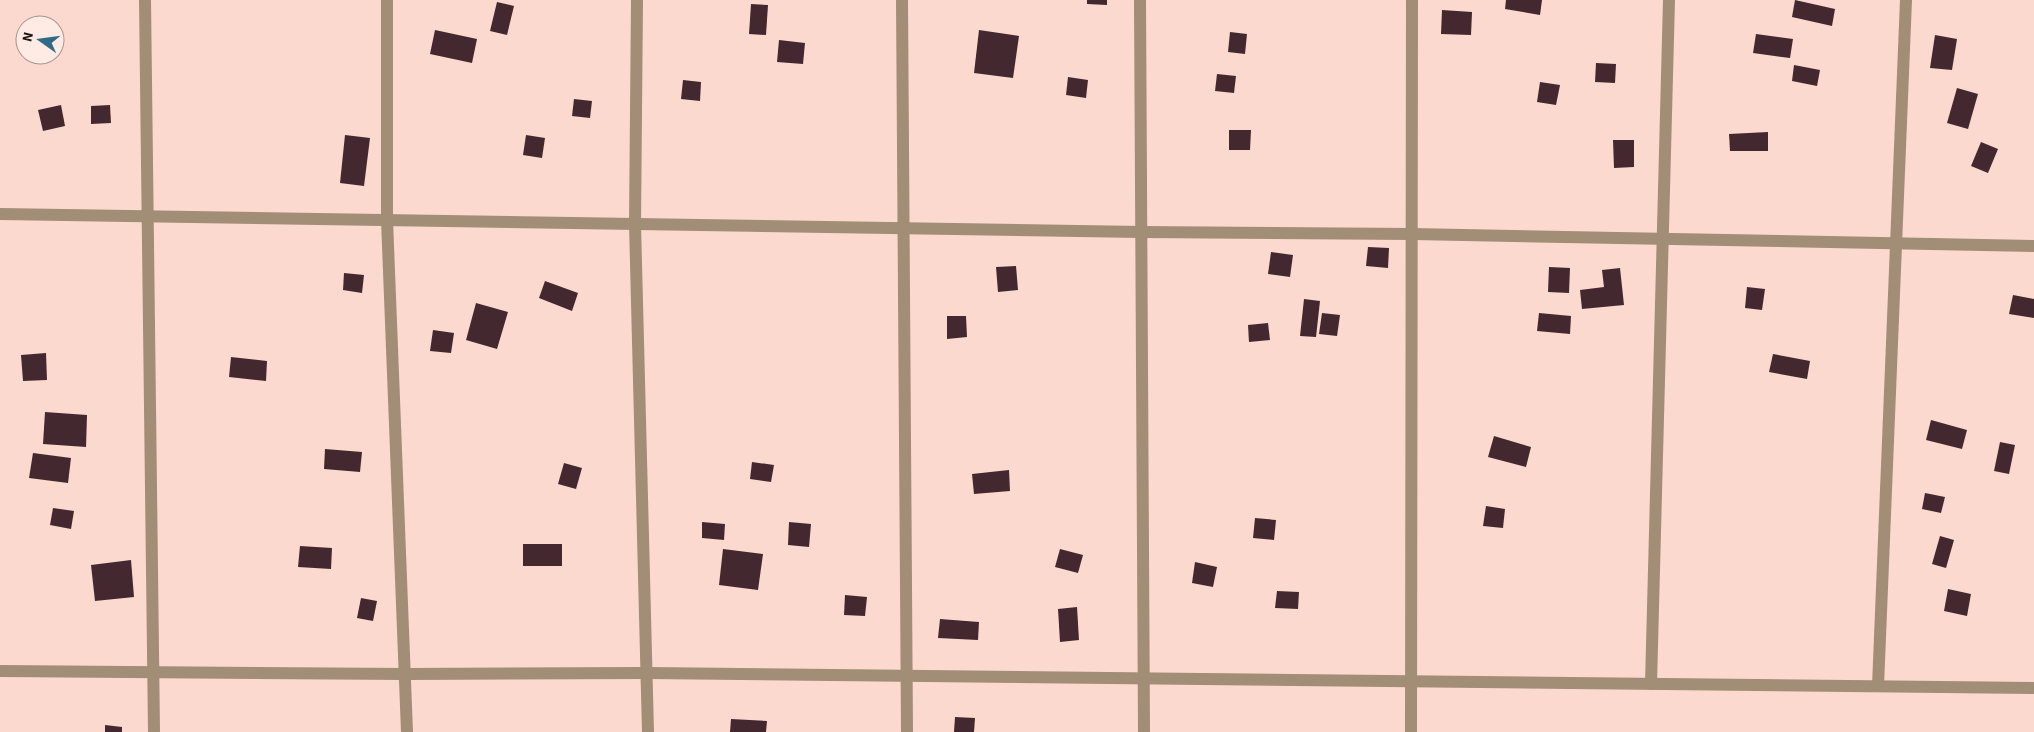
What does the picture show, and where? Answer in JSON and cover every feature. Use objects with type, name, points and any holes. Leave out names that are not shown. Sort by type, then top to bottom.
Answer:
[{"type":"street","points":[[145,0],[154,732]]},
{"type":"street","points":[[387,0],[387,220],[408,732]]},
{"type":"street","points":[[636,0],[635,224],[648,673],[648,732]]},
{"type":"street","points":[[902,0],[907,732]]},
{"type":"street","points":[[1140,0],[1144,732]]},
{"type":"street","points":[[1411,732],[1412,0]]},
{"type":"street","points":[[1651,684],[1669,0]]},
{"type":"street","points":[[1878,686],[1906,0]]},
{"type":"street","points":[[0,214],[1141,232],[1413,234],[2034,246]]},
{"type":"street","points":[[0,671],[406,674],[648,673],[2034,688]]},
{"type":"building","points":[[1087,0],[1107,0],[1107,5],[1087,4]]},
{"type":"building","points":[[1506,0],[1542,0],[1540,15],[1505,9]]},
{"type":"building","points":[[1795,0],[1835,9],[1832,26],[1792,17]]},
{"type":"building","points":[[497,2],[514,6],[507,35],[490,31]]},
{"type":"building","points":[[751,4],[768,5],[766,35],[749,34]]},
{"type":"building","points":[[1442,10],[1472,12],[1471,35],[1441,34]]},
{"type":"building","points":[[435,30],[477,39],[472,63],[430,54]]},
{"type":"building","points":[[979,30],[1019,36],[1013,78],[974,73]]},
{"type":"building","points":[[1230,32],[1247,34],[1245,54],[1228,52]]},
{"type":"building","points":[[1756,34],[1793,39],[1790,58],[1753,53]]},
{"type":"building","points":[[1935,35],[1957,39],[1952,70],[1930,68]]},
{"type":"building","points":[[779,40],[805,43],[803,64],[777,62]]},
{"type":"building","points":[[1596,63],[1616,64],[1615,83],[1595,82]]},
{"type":"building","points":[[1794,65],[1820,70],[1817,86],[1792,81]]},
{"type":"building","points":[[1217,74],[1236,76],[1234,93],[1215,91]]},
{"type":"building","points":[[1068,77],[1088,80],[1086,98],[1066,95]]},
{"type":"building","points":[[683,80],[701,82],[700,101],[681,99]]},
{"type":"building","points":[[1540,82],[1560,85],[1556,105],[1537,102]]},
{"type":"building","points":[[1957,88],[1978,94],[1968,129],[1947,123]]},
{"type":"building","points":[[574,99],[592,101],[590,118],[572,116]]},
{"type":"building","points":[[61,105],[65,126],[43,131],[38,110]]},
{"type":"building","points":[[110,105],[111,123],[91,124],[91,106]]},
{"type":"building","points":[[1229,130],[1251,130],[1250,150],[1229,150]]},
{"type":"building","points":[[1768,132],[1768,151],[1730,151],[1729,134]]},
{"type":"building","points":[[345,135],[370,138],[364,186],[340,183]]},
{"type":"building","points":[[526,135],[545,138],[542,158],[523,155]]},
{"type":"building","points":[[1613,140],[1634,140],[1634,167],[1614,168]]},
{"type":"building","points":[[1981,142],[1998,149],[1988,173],[1971,166]]},
{"type":"building","points":[[1368,247],[1389,248],[1388,268],[1366,266]]},
{"type":"building","points":[[1271,252],[1293,255],[1290,277],[1268,274]]},
{"type":"building","points":[[1016,266],[1018,290],[998,292],[996,267]]},
{"type":"building","points":[[1549,267],[1570,268],[1569,293],[1548,292]]},
{"type":"building","points":[[1620,268],[1624,305],[1582,309],[1580,290],[1604,287],[1602,270]]},
{"type":"building","points":[[344,273],[364,275],[362,293],[343,290]]},
{"type":"building","points":[[545,281],[578,293],[572,311],[539,298]]},
{"type":"building","points":[[1747,287],[1765,289],[1762,310],[1745,308]]},
{"type":"building","points":[[2013,295],[2034,299],[2034,318],[2009,314]]},
{"type":"building","points":[[1304,299],[1320,301],[1316,337],[1300,336]]},
{"type":"building","points":[[476,303],[508,312],[497,349],[466,340]]},
{"type":"building","points":[[1322,313],[1340,315],[1337,336],[1319,334]]},
{"type":"building","points":[[1539,313],[1571,316],[1570,334],[1537,331]]},
{"type":"building","points":[[947,316],[966,316],[967,337],[947,339]]},
{"type":"building","points":[[1268,323],[1270,340],[1249,342],[1248,325]]},
{"type":"building","points":[[433,330],[454,333],[451,353],[430,351]]},
{"type":"building","points":[[46,353],[47,380],[23,381],[21,355]]},
{"type":"building","points":[[1773,354],[1810,361],[1807,379],[1769,372]]},
{"type":"building","points":[[231,357],[267,361],[266,381],[229,377]]},
{"type":"building","points":[[45,412],[87,415],[86,447],[43,444]]},
{"type":"building","points":[[1931,420],[1967,430],[1962,449],[1926,440]]},
{"type":"building","points":[[1494,436],[1531,447],[1526,467],[1488,457]]},
{"type":"building","points":[[2000,442],[2015,445],[2009,474],[1994,471]]},
{"type":"building","points":[[325,449],[362,452],[360,472],[324,469]]},
{"type":"building","points":[[33,453],[71,458],[68,483],[29,478]]},
{"type":"building","points":[[752,462],[774,465],[771,482],[750,479]]},
{"type":"building","points":[[564,463],[582,468],[576,489],[558,484]]},
{"type":"building","points":[[1009,470],[1010,491],[974,494],[972,474]]},
{"type":"building","points":[[1925,493],[1945,497],[1941,513],[1922,509]]},
{"type":"building","points":[[1486,506],[1505,509],[1503,528],[1483,526]]},
{"type":"building","points":[[53,508],[74,511],[71,529],[50,525]]},
{"type":"building","points":[[1255,518],[1276,520],[1274,540],[1253,538]]},
{"type":"building","points":[[702,522],[725,524],[724,540],[702,538]]},
{"type":"building","points":[[789,522],[811,524],[809,547],[788,545]]},
{"type":"building","points":[[1940,536],[1954,540],[1946,568],[1932,564]]},
{"type":"building","points":[[523,544],[562,544],[562,566],[523,566]]},
{"type":"building","points":[[300,546],[332,548],[331,569],[298,567]]},
{"type":"building","points":[[723,549],[763,554],[758,590],[719,585]]},
{"type":"building","points":[[1060,549],[1083,555],[1078,573],[1055,567]]},
{"type":"building","points":[[131,560],[134,597],[95,601],[91,565]]},
{"type":"building","points":[[1195,562],[1217,567],[1213,587],[1192,583]]},
{"type":"building","points":[[1948,589],[1971,594],[1967,616],[1944,611]]},
{"type":"building","points":[[1277,591],[1299,592],[1298,609],[1275,608]]},
{"type":"building","points":[[845,595],[867,597],[865,616],[844,615]]},
{"type":"building","points":[[361,598],[377,601],[373,621],[357,618]]},
{"type":"building","points":[[1077,607],[1079,640],[1060,642],[1058,609]]},
{"type":"building","points":[[940,619],[979,622],[978,640],[938,638]]},
{"type":"building","points":[[955,717],[975,718],[974,732],[954,732]]},
{"type":"building","points":[[731,719],[767,721],[766,732],[730,732]]},
{"type":"building","points":[[105,725],[122,727],[122,732],[105,732]]}]
